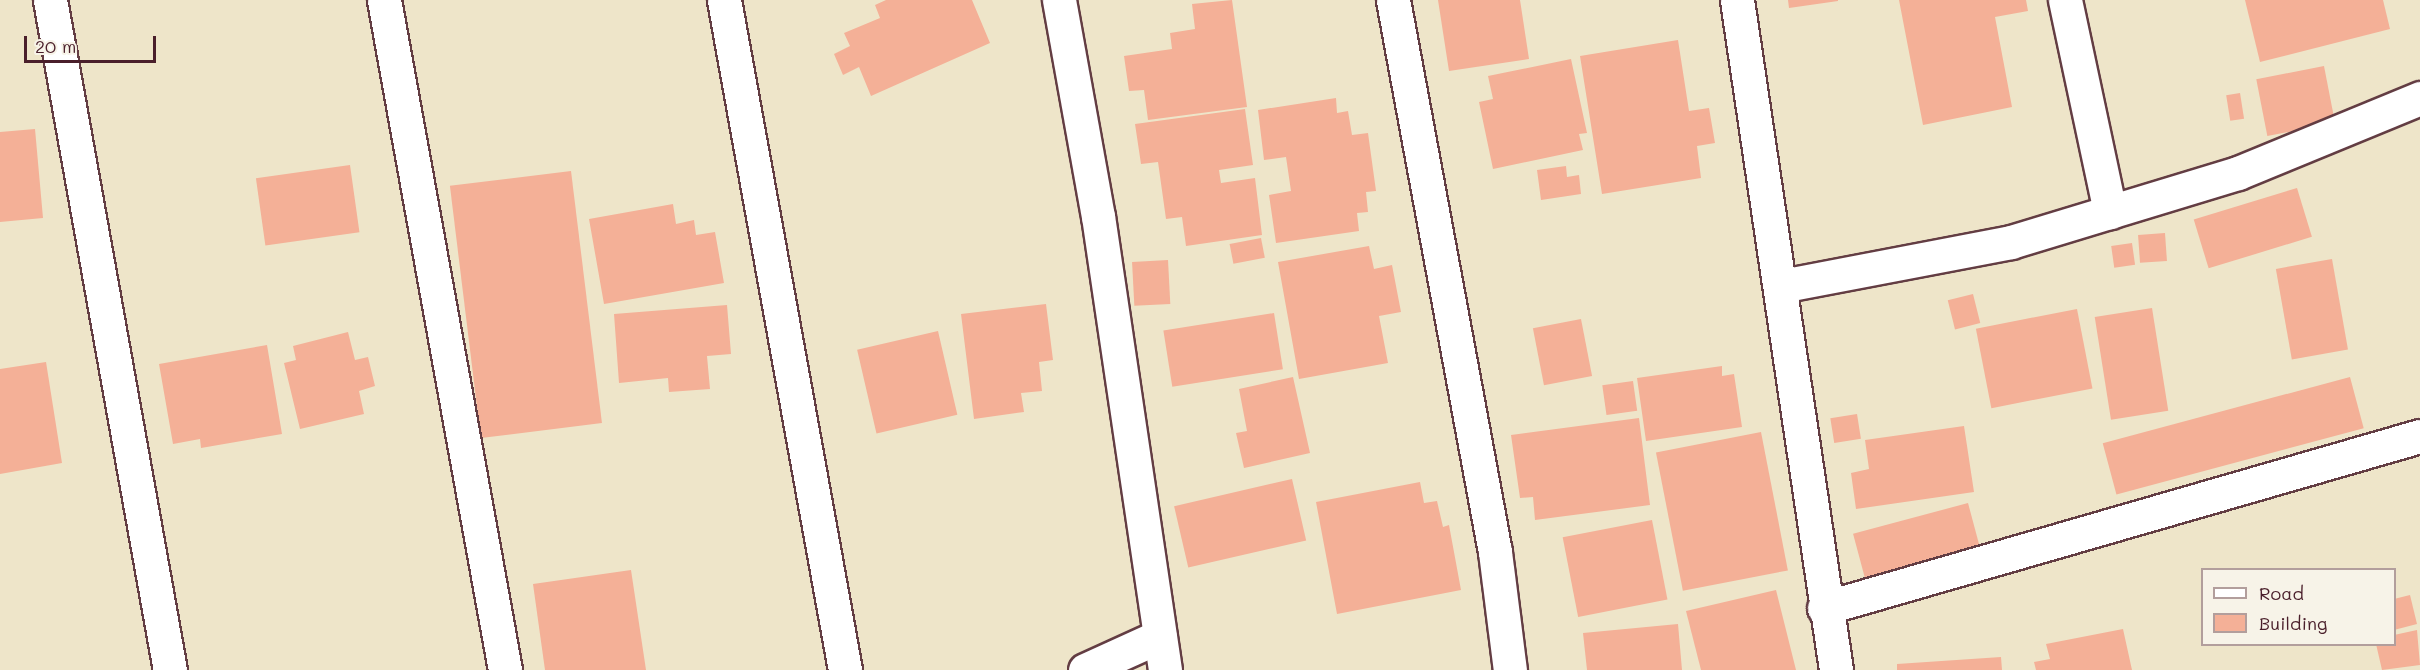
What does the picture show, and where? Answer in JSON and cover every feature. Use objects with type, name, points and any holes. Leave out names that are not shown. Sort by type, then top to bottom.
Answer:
[{"type":"street","points":[[50,0],[170,670]]},
{"type":"street","points":[[384,0],[505,670]]},
{"type":"street","points":[[724,0],[845,670]]},
{"type":"street","points":[[1059,0],[1098,216],[1165,670]]},
{"type":"street","points":[[1393,0],[1495,552],[1510,670]]},
{"type":"street","points":[[1737,0],[1781,286],[1824,608],[1836,670]]},
{"type":"street","points":[[2065,0],[2110,212]]},
{"type":"street","points":[[1781,286],[2011,243],[2238,174],[2420,98]]},
{"type":"street","points":[[1824,608],[2420,436]]},
{"type":"street","points":[[1085,670],[1160,636]]},
{"type":"building","points":[[886,0],[972,0],[990,43],[871,96],[859,67],[843,75],[834,54],[850,46],[844,33],[880,18],[875,5]]},
{"type":"building","points":[[1232,0],[1247,107],[1148,120],[1144,90],[1129,91],[1124,56],[1172,49],[1170,33],[1195,29],[1192,4]]},
{"type":"building","points":[[1438,0],[1520,0],[1529,59],[1449,71]]},
{"type":"building","points":[[1788,0],[1838,0],[1838,1],[1789,8]]},
{"type":"building","points":[[1899,0],[2026,0],[2028,11],[1995,17],[2012,107],[1923,125]]},
{"type":"building","points":[[2245,0],[2383,0],[2390,29],[2260,62]]},
{"type":"building","points":[[1678,40],[1689,111],[1709,108],[1715,143],[1697,146],[1701,178],[1602,194],[1580,56]]},
{"type":"building","points":[[1571,59],[1587,133],[1579,134],[1583,150],[1493,169],[1479,102],[1493,99],[1488,76]]},
{"type":"building","points":[[2324,66],[2335,123],[2267,136],[2256,79]]},
{"type":"building","points":[[2240,93],[2244,119],[2230,121],[2226,95]]},
{"type":"building","points":[[1336,98],[1337,113],[1348,111],[1352,135],[1368,133],[1376,191],[1366,192],[1368,212],[1357,213],[1359,231],[1276,243],[1269,195],[1291,191],[1286,157],[1264,160],[1258,110]]},
{"type":"building","points":[[1245,109],[1253,165],[1219,170],[1221,183],[1255,178],[1262,235],[1186,246],[1182,217],[1166,219],[1158,162],[1141,164],[1135,124]]},
{"type":"building","points":[[35,129],[43,218],[0,222],[0,132]]},
{"type":"building","points":[[350,165],[359,232],[265,246],[256,178]]},
{"type":"building","points":[[1566,166],[1567,177],[1579,175],[1581,194],[1541,200],[1537,170]]},
{"type":"building","points":[[571,171],[602,423],[481,438],[450,186]]},
{"type":"building","points":[[2297,188],[2312,237],[2209,268],[2194,220]]},
{"type":"building","points":[[673,204],[676,224],[694,220],[696,235],[715,232],[724,283],[604,304],[589,219]]},
{"type":"building","points":[[2165,233],[2167,261],[2140,263],[2138,235]]},
{"type":"building","points":[[1261,238],[1265,258],[1233,264],[1230,244]]},
{"type":"building","points":[[2132,243],[2135,265],[2114,268],[2111,246]]},
{"type":"building","points":[[1369,246],[1374,269],[1392,265],[1401,312],[1379,316],[1388,363],[1299,379],[1278,262]]},
{"type":"building","points":[[2332,259],[2348,350],[2292,360],[2276,269]]},
{"type":"building","points":[[1168,260],[1170,304],[1134,306],[1132,262]]},
{"type":"building","points":[[1973,294],[1980,323],[1955,329],[1948,300]]},
{"type":"building","points":[[1046,304],[1053,360],[1039,362],[1042,391],[1021,393],[1024,412],[974,419],[961,314]]},
{"type":"building","points":[[727,305],[731,354],[707,356],[710,389],[669,392],[668,378],[619,383],[614,314]]},
{"type":"building","points":[[2152,308],[2168,411],[2111,420],[2095,317]]},
{"type":"building","points":[[2077,309],[2092,389],[1991,408],[1976,329]]},
{"type":"building","points":[[1274,313],[1283,369],[1172,387],[1163,331]]},
{"type":"building","points":[[1581,319],[1592,376],[1544,385],[1533,328]]},
{"type":"building","points":[[938,331],[957,415],[876,433],[857,350]]},
{"type":"building","points":[[348,332],[355,360],[368,357],[375,386],[359,391],[364,414],[300,429],[284,363],[296,360],[293,346]]},
{"type":"building","points":[[267,345],[282,434],[201,448],[200,439],[173,444],[159,364]]},
{"type":"building","points":[[46,362],[62,463],[0,474],[0,369]]},
{"type":"building","points":[[1722,366],[1722,376],[1734,374],[1742,427],[1646,441],[1637,378]]},
{"type":"building","points":[[1293,377],[1310,453],[1244,468],[1236,433],[1247,431],[1239,389]]},
{"type":"building","points":[[2350,377],[2364,428],[2116,494],[2103,443]]},
{"type":"building","points":[[1633,381],[1637,411],[1606,415],[1602,385]]},
{"type":"building","points":[[1857,414],[1861,439],[1834,443],[1830,418]]},
{"type":"building","points":[[1639,418],[1650,505],[1535,520],[1533,497],[1520,498],[1511,435]]},
{"type":"building","points":[[1964,426],[1974,492],[1856,509],[1851,473],[1869,469],[1865,440]]},
{"type":"building","points":[[1761,432],[1788,570],[1683,591],[1656,452]]},
{"type":"building","points":[[1292,479],[1306,540],[1188,568],[1174,506]]},
{"type":"building","points":[[1420,482],[1424,503],[1437,501],[1443,527],[1449,525],[1461,590],[1337,614],[1316,502]]},
{"type":"building","points":[[1968,503],[1981,553],[1867,584],[1853,534]]},
{"type":"building","points":[[1652,520],[1667,600],[1578,617],[1563,537]]},
{"type":"building","points":[[631,570],[646,670],[545,670],[533,584]]},
{"type":"building","points":[[1776,590],[1796,670],[1701,670],[1686,611]]},
{"type":"building","points":[[2410,595],[2417,624],[2396,629],[2396,598]]},
{"type":"building","points":[[1678,624],[1682,670],[1587,670],[1583,633]]},
{"type":"building","points":[[2123,629],[2132,670],[2036,670],[2034,662],[2050,659],[2046,644]]},
{"type":"building","points":[[2417,630],[2420,665],[2382,670],[2376,646],[2396,646],[2396,635]]},
{"type":"building","points":[[2001,657],[2002,670],[1897,670],[1897,664]]}]
